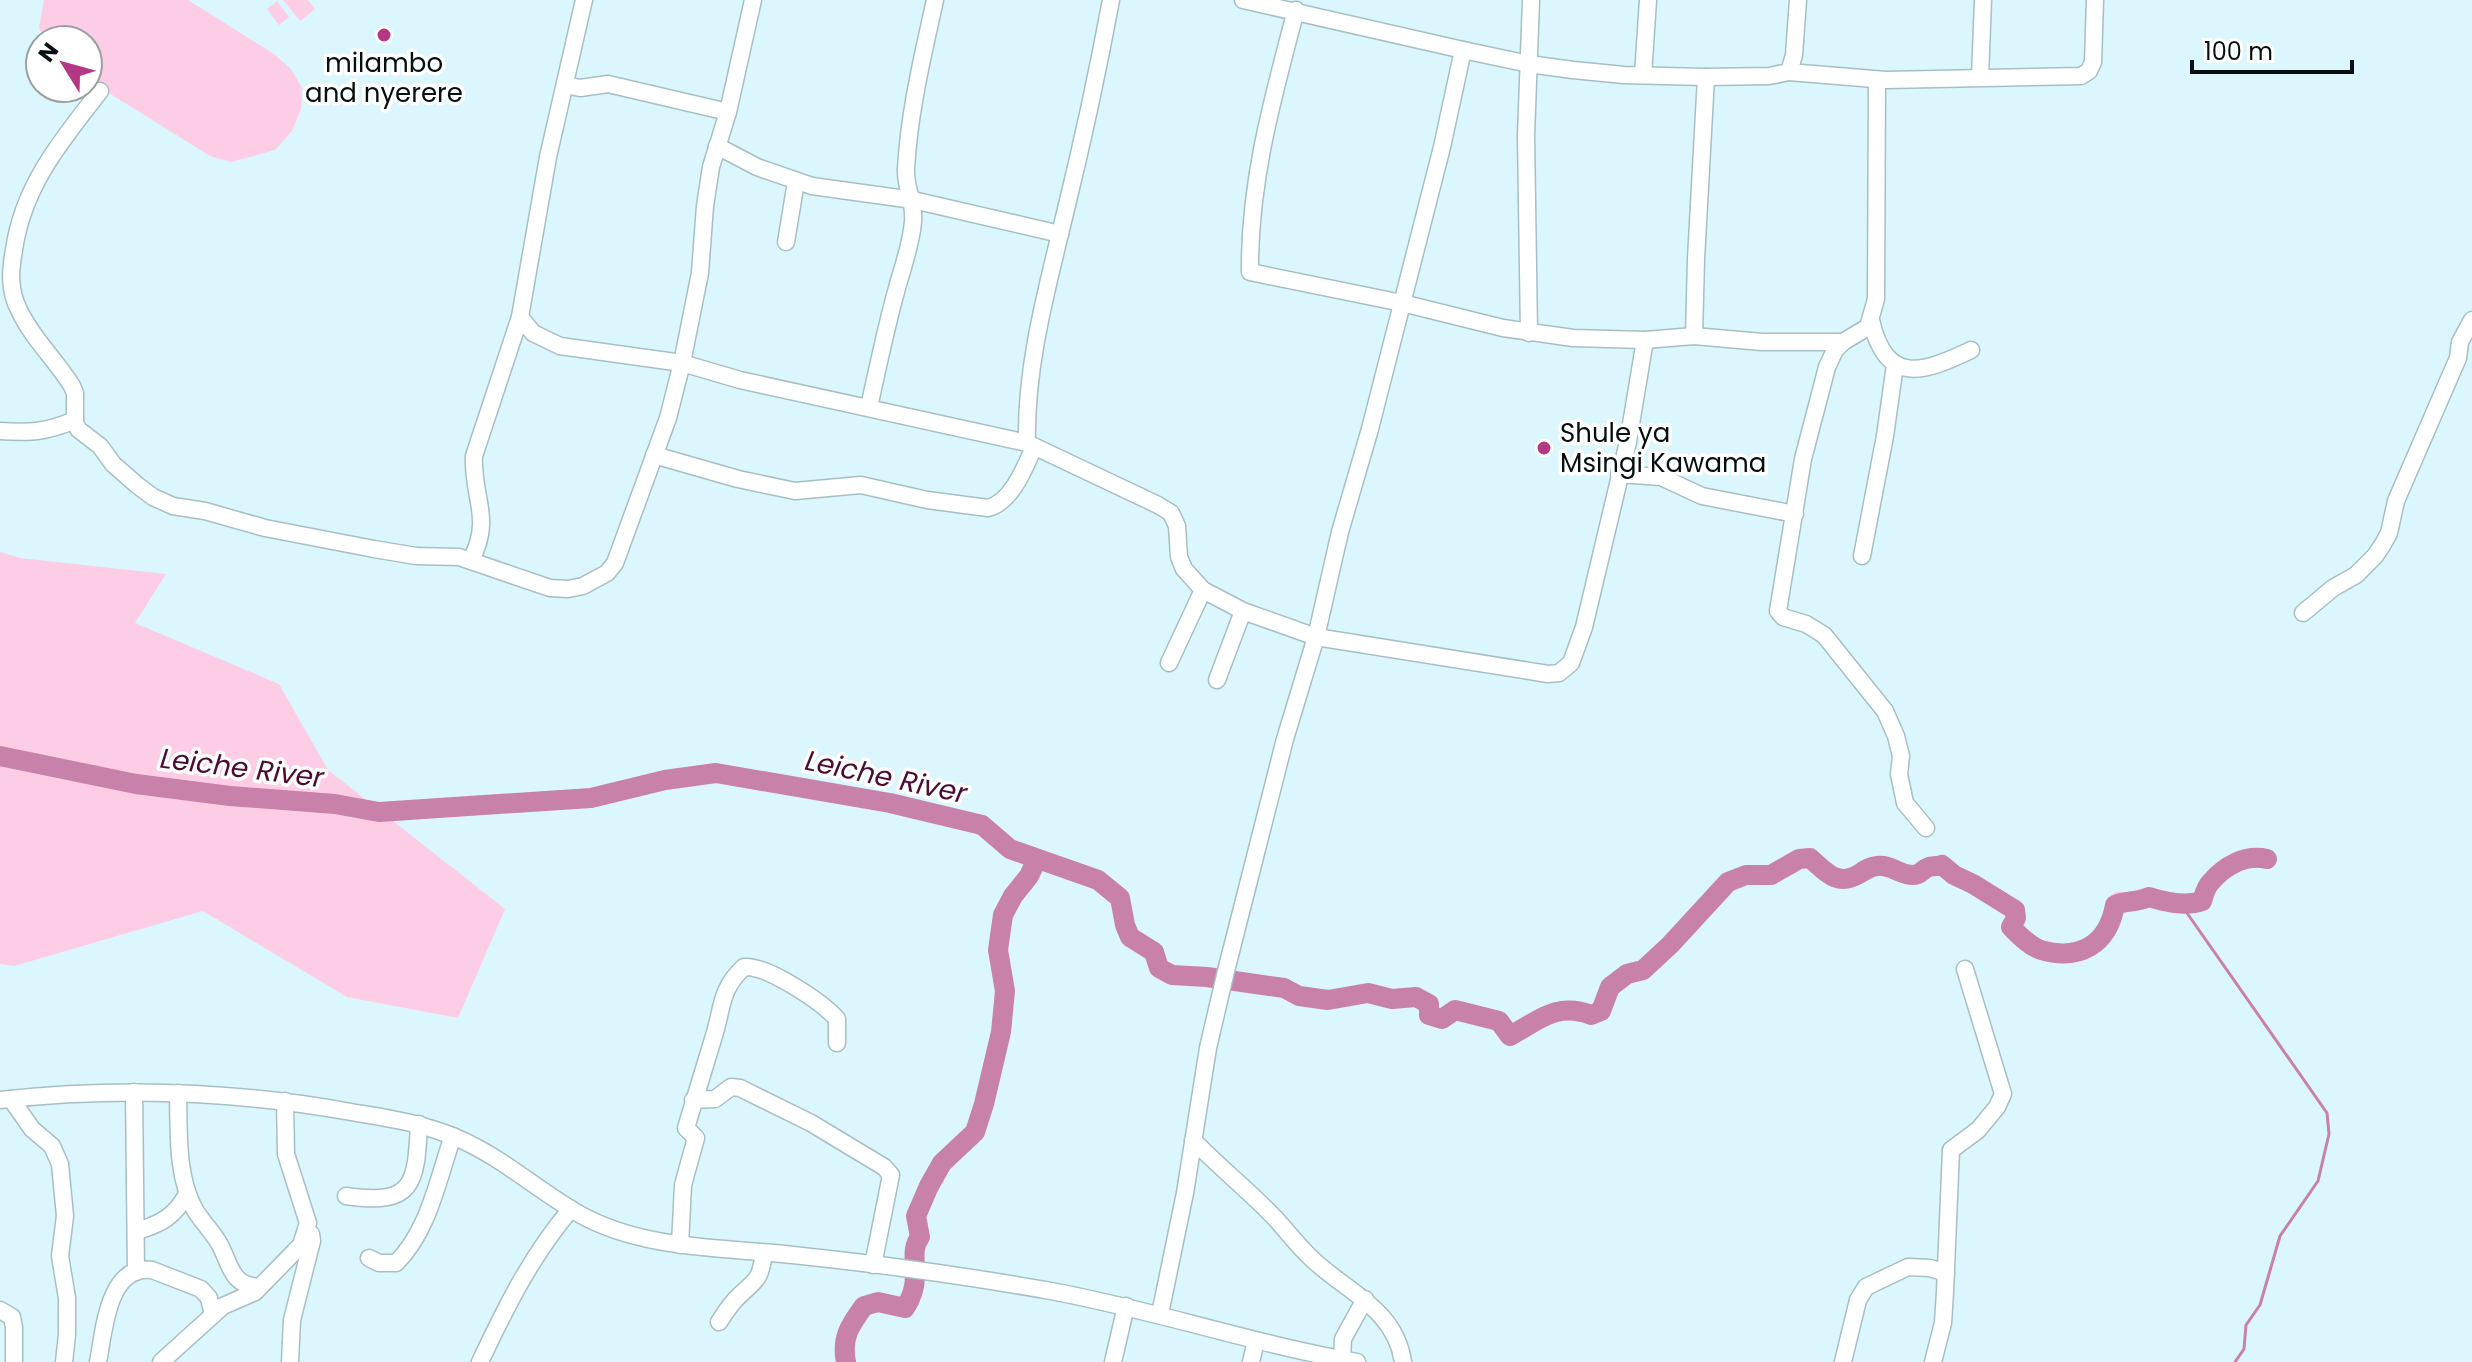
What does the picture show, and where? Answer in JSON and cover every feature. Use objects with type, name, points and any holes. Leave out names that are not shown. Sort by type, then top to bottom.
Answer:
[{"type":"street","points":[[471,560],[481,533],[483,512],[473,475],[474,456],[520,317],[548,157],[584,0]]},
{"type":"street","points":[[90,104],[29,193],[5,273],[19,311],[72,386],[79,430],[104,450],[113,464],[165,504],[205,511],[265,528],[374,549],[416,556],[459,557],[550,588],[568,589],[595,580],[607,573],[615,563],[668,418],[700,273],[707,189],[753,0]]},
{"type":"street","points":[[869,407],[913,221],[913,200],[906,183],[906,162],[916,88],[935,0]]},
{"type":"street","points":[[654,455],[738,479],[795,491],[861,485],[927,500],[988,508],[1003,500],[1016,482],[1030,445],[1030,379],[1111,0]]},
{"type":"street","points":[[1243,0],[1529,64],[1643,75],[1769,76],[1789,72],[1877,80],[2074,77],[2089,71],[2093,62],[2095,0]]},
{"type":"street","points":[[1529,333],[1526,148],[1531,0]]},
{"type":"street","points":[[1643,75],[1648,0]]},
{"type":"street","points":[[1789,72],[1794,55],[1798,0]]},
{"type":"street","points":[[1980,77],[1983,0]]},
{"type":"street","points":[[1296,10],[1261,147],[1250,236],[1250,272],[1529,333],[1573,338],[1645,340],[1694,336],[1762,342],[1843,342]]},
{"type":"street","points":[[1160,1314],[1182,1208],[1208,1048],[1226,971],[1285,739],[1316,637],[1340,532],[1370,429],[1442,147],[1463,50]]},
{"type":"street","points":[[1694,336],[1706,77]]},
{"type":"street","points":[[1877,80],[1876,299],[1868,327],[1843,342],[1835,350],[1827,367],[1803,459],[1778,611],[1783,617],[1806,624],[1824,635],[1885,711],[1901,756],[1899,774],[1905,803],[1926,828]]},
{"type":"street","points":[[565,85],[580,88],[608,84],[728,112]]},
{"type":"street","points":[[717,146],[757,167],[796,182],[913,200],[1060,234]]},
{"type":"street","points":[[786,242],[796,182]]},
{"type":"street","points":[[520,317],[533,333],[560,346],[682,363],[740,380],[1030,445],[1171,513],[1177,526],[1179,557],[1184,569],[1203,590],[1243,611],[1316,637],[1534,672],[1559,673],[1571,663],[1584,627],[1628,442],[1645,340]]},
{"type":"street","points":[[1871,320],[1881,349],[1895,365],[1909,370],[1950,360],[1971,350]]},
{"type":"street","points":[[2303,613],[2333,588],[2356,575],[2383,544],[2389,533],[2396,501],[2465,361],[2460,342],[2472,320]]},
{"type":"street","points":[[1862,556],[1895,365]]},
{"type":"street","points":[[0,431],[22,433],[51,430],[75,420]]},
{"type":"street","points":[[1619,474],[1661,477],[1702,496],[1795,514]]},
{"type":"street","points":[[1169,663],[1203,590]]},
{"type":"street","points":[[1217,680],[1243,611]]},
{"type":"street","points":[[680,1245],[683,1185],[696,1138],[686,1128],[728,985],[744,967],[761,968],[829,1011],[837,1019],[837,1043]]},
{"type":"street","points":[[1933,1362],[1943,1323],[1951,1150],[1978,1130],[1997,1107],[2003,1094],[1965,969]]},
{"type":"street","points":[[693,1100],[715,1099],[731,1087],[740,1088],[811,1123],[884,1167],[891,1175],[890,1187],[873,1265]]},
{"type":"street","points":[[6,1100],[99,1092],[178,1093],[285,1101],[419,1124],[453,1136],[498,1159],[571,1209],[616,1230],[680,1245],[933,1272],[1051,1291],[1126,1306],[1256,1341],[1350,1361],[1343,1339],[1365,1299]]},
{"type":"street","points":[[134,1092],[136,1272]]},
{"type":"street","points":[[178,1093],[179,1134],[187,1194],[196,1212],[220,1244],[235,1277],[247,1285],[259,1287]]},
{"type":"street","points":[[6,1100],[52,1146],[60,1164],[65,1216],[60,1256],[67,1298],[64,1362]]},
{"type":"street","points":[[285,1101],[286,1154],[312,1241],[292,1320],[290,1362]]},
{"type":"street","points":[[346,1196],[376,1199],[402,1192],[409,1186],[416,1169],[419,1124]]},
{"type":"street","points":[[369,1258],[379,1263],[396,1263],[405,1254],[429,1205],[453,1136]]},
{"type":"street","points":[[1193,1140],[1272,1215],[1308,1255],[1365,1299],[1392,1330],[1403,1362]]},
{"type":"street","points":[[137,1231],[165,1221],[173,1215],[187,1194]]},
{"type":"street","points":[[480,1362],[527,1267],[571,1209]]},
{"type":"street","points":[[161,1362],[223,1306],[248,1296],[259,1287],[297,1252],[308,1227]]},
{"type":"street","points":[[719,1322],[739,1296],[757,1280],[764,1253]]},
{"type":"street","points":[[1843,1362],[1858,1300],[1866,1287],[1908,1267],[1930,1268],[1946,1273]]},
{"type":"street","points":[[98,1362],[107,1307],[119,1286],[136,1272],[152,1270],[201,1289],[209,1298],[213,1315]]},
{"type":"street","points":[[1113,1362],[1126,1306]]},
{"type":"street","points":[[0,1310],[12,1317],[14,1362]]},
{"type":"street","points":[[1251,1362],[1256,1341]]},
{"type":"shaded area","points":[[44,0],[188,0],[274,54],[291,69],[302,88],[301,109],[292,131],[275,150],[231,162],[210,156],[104,90],[104,24],[40,24]]},
{"type":"shaded area","points":[[283,0],[308,0],[315,9],[300,21]]},
{"type":"shaded area","points":[[277,1],[289,17],[279,25],[267,9]]},
{"type":"shaded area","points":[[0,552],[20,558],[166,574],[135,623],[279,684],[328,770],[505,909],[458,1018],[347,997],[203,911],[14,966],[0,964]]},
{"type":"shaded area","points":[[2145,889],[2153,894],[2148,904],[2131,911],[2124,908],[2107,934],[2103,932],[2111,913],[2111,895],[2122,892],[2131,899]]},
{"type":"waterway","name":"Leiche River","points":[[0,756],[136,784],[230,796],[335,804],[379,812],[591,798],[665,780],[716,773],[890,803],[982,825],[1010,849],[1098,880],[1120,898],[1130,937],[1154,952],[1159,968],[1172,975],[1284,988],[1299,996],[1328,1000],[1368,993],[1392,999],[1416,997],[1429,1004],[1429,1015],[1442,1019],[1455,1010],[1499,1021],[1510,1036],[1558,1012],[1591,1015],[1601,1011],[1610,987],[1627,974],[1643,970],[1728,882],[1746,875],[1771,875],[1799,859],[1810,858],[1832,876],[1844,879],[1877,866],[1913,875],[1942,865],[2015,910],[2016,918],[2011,927],[2028,943],[2055,953],[2079,951],[2099,940],[2115,905],[2149,897],[2182,904],[2202,901],[2209,885],[2228,867],[2251,858],[2267,859]]},
{"type":"waterway","points":[[846,1362],[848,1332],[864,1306],[878,1302],[905,1308],[914,1284],[915,1251],[920,1237],[916,1216],[942,1163],[975,1132],[1001,1032],[1005,991],[998,950],[1003,915],[1037,859]]},
{"type":"waterway","points":[[2180,903],[2327,1113],[2329,1134],[2318,1181],[2280,1236],[2260,1305],[2246,1325],[2244,1349],[2235,1362]]},
{"type":"place","name":"milambo and nyerere","points":[[384,35]]},
{"type":"place","name":"Shule ya Msingi Kawama","points":[[1544,448]]}]
